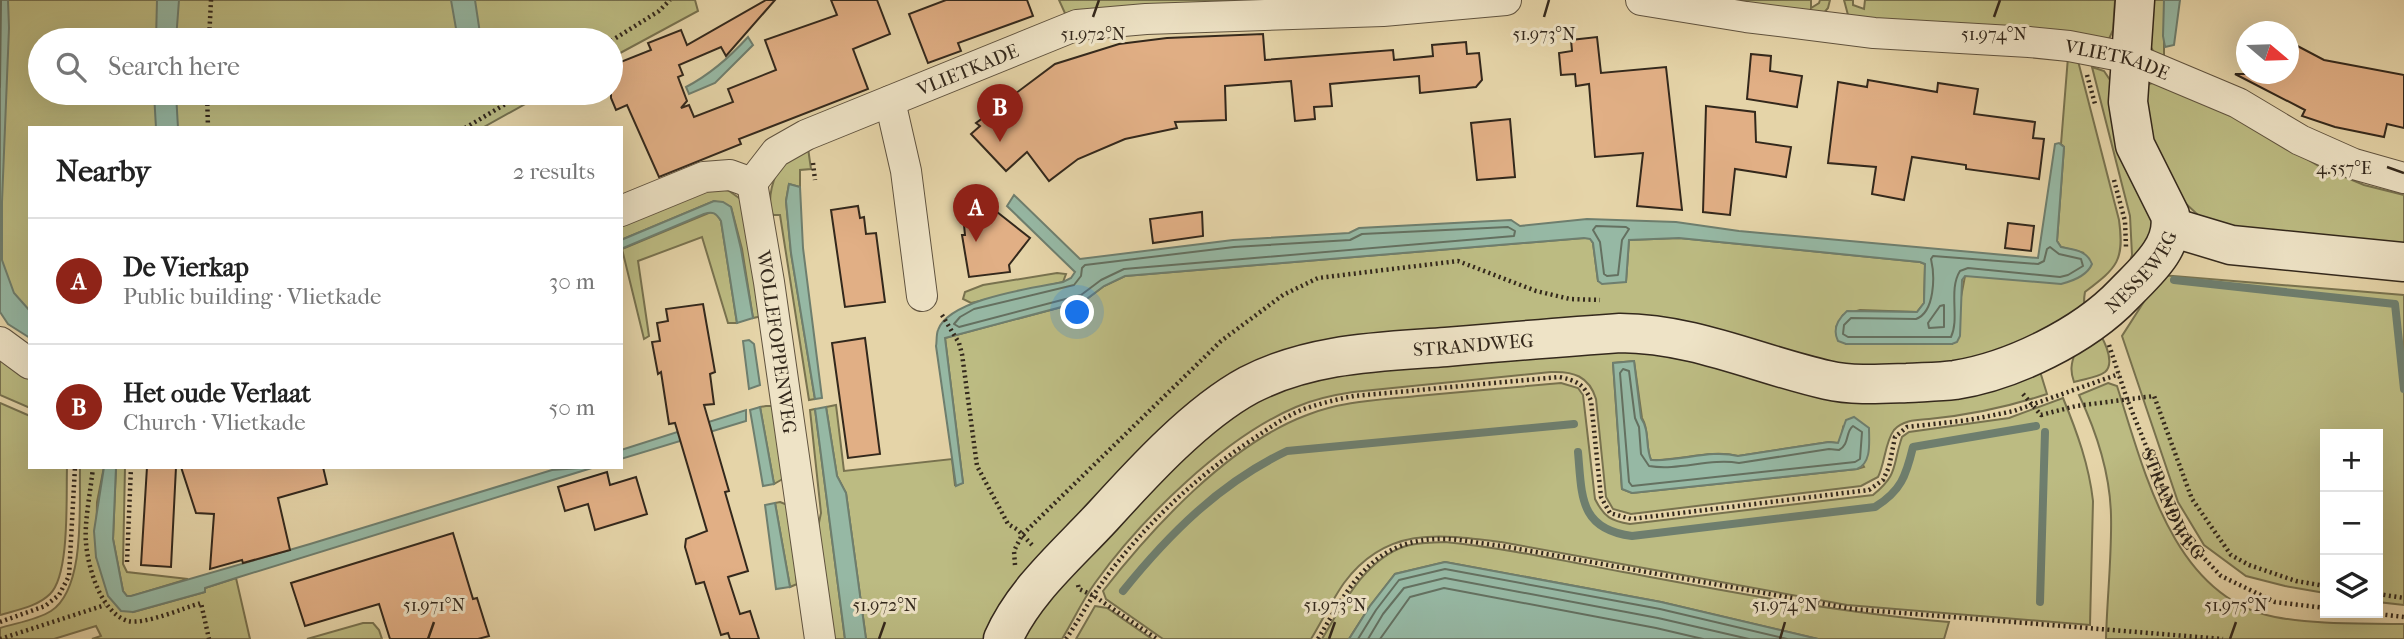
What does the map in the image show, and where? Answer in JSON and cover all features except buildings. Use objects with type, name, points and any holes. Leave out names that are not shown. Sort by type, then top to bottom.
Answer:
[{"type":"street","name":"VLIETKADE","points":[[752,183],[776,152],[806,135],[1077,26],[1146,19],[1383,11],[1506,0]]},
{"type":"street","name":"VLIETKADE","points":[[1641,0],[1746,17],[1874,33],[2029,42],[2115,55],[2238,103],[2300,140],[2354,164],[2404,178]]},
{"type":"street","name":"NESSEWEG","points":[[2048,348],[2099,318],[2114,305],[2158,256],[2171,227],[2171,215],[2135,145],[2128,102],[2115,55],[2135,0]]},
{"type":"street","points":[[890,101],[931,304]]},
{"type":"street","points":[[623,210],[704,177],[730,175],[752,183]]},
{"type":"street","name":"WOLLEFOPPENWEG","points":[[752,183],[769,282],[820,639]]},
{"type":"street","points":[[2171,227],[2231,245],[2404,262]]},
{"type":"street","name":"STRANDWEG","points":[[1003,639],[1028,597],[1174,443],[1214,409],[1247,386],[1288,368],[1339,355],[1642,333],[1699,342],[1828,380],[1886,384],[1955,380],[2001,368],[2048,348]]},
{"type":"street","points":[[0,342],[28,363]]},
{"type":"path","points":[[209,28],[211,0]]},
{"type":"path","points":[[623,34],[659,12],[670,0]]},
{"type":"path","points":[[2097,115],[2084,61],[2115,55]]},
{"type":"path","points":[[207,105],[208,126]]},
{"type":"path","points":[[469,126],[504,105]]},
{"type":"path","points":[[2111,168],[2125,221],[2127,249]]},
{"type":"path","points":[[931,304],[959,343],[977,466],[1008,524],[1018,530],[1055,567],[1074,577],[1079,589],[1094,596],[1157,639]]},
{"type":"path","name":"STRANDWEG","points":[[2099,318],[2127,399],[2182,535],[2221,576],[2275,601],[2320,607]]},
{"type":"path","points":[[2001,368],[2041,415],[2076,406],[2154,396],[2192,499],[2231,555],[2249,565],[2296,581],[2320,585]]},
{"type":"path","points":[[1066,639],[1103,582],[1140,536],[1177,499],[1230,454],[1305,408],[1354,396],[1559,377],[1572,379],[1587,391],[1591,401],[1601,497],[1610,513],[1631,519],[1870,490],[1882,481],[1889,467],[1895,437],[1907,428],[2014,411],[2119,374]]},
{"type":"path","points":[[0,622],[45,606],[59,595],[69,576],[75,469]]},
{"type":"path","points":[[93,469],[86,542],[97,588],[105,605],[114,614],[128,621],[142,620],[201,603],[209,639]]},
{"type":"path","points":[[127,562],[131,469]]},
{"type":"path","points":[[1318,639],[1360,573],[1376,558],[1408,542],[1449,539],[1853,609],[2223,639]]},
{"type":"path","points":[[2383,595],[2404,598]]},
{"type":"path","points":[[0,639],[105,605]]},
{"type":"path","points":[[2383,615],[2404,617]]},
{"type":"shaded area","points":[[0,0],[695,0],[698,11],[623,52],[623,28],[28,28],[28,105],[523,105],[486,126],[28,126],[28,325],[0,291]]},
{"type":"shaded area","points":[[1059,0],[1373,0],[1068,20]]},
{"type":"shaded area","points":[[1705,0],[1811,0],[1811,8],[1820,0],[1830,0],[1823,14]]},
{"type":"shaded area","points":[[1844,0],[1853,0],[1853,5],[1864,9],[1865,0],[2115,0],[2113,30],[2109,39],[1856,21],[1848,15]]},
{"type":"shaded area","points":[[2147,0],[2164,0],[2164,61],[2152,50],[2149,43]]},
{"type":"shaded area","points":[[2068,57],[2077,57],[2121,234],[2116,263],[2085,292],[2084,298],[2085,306],[2107,349],[2109,366],[2102,374],[2074,382],[2072,368],[2075,353],[2039,368],[2047,394],[1989,410],[1906,422],[1891,435],[1878,477],[1861,486],[1631,514],[1613,509],[1606,497],[1596,399],[1589,385],[1579,376],[1551,372],[1338,394],[1303,404],[1268,421],[1240,439],[1185,483],[1135,533],[1114,559],[1090,590],[1062,639],[1016,639],[1028,615],[1193,440],[1288,380],[1609,344],[1828,369],[1703,333],[1266,365],[992,639],[866,639],[846,493],[837,476],[826,407],[836,405],[844,471],[952,459],[955,485],[963,483],[945,338],[1084,301],[1104,286],[1125,276],[1590,238],[1598,281],[1626,282],[1629,240],[1679,238],[1920,262],[1925,264],[1924,303],[1917,312],[1860,310],[1843,315],[1836,327],[1846,344],[1952,344],[1965,276],[2084,253],[2061,247],[2057,241],[2064,147],[2061,144]],"holes":[[[1634,361],[1651,460],[1706,454],[1738,456],[1829,442],[1838,443],[1843,428],[1864,467],[1632,493],[1622,489],[1613,363]]]},
{"type":"shaded area","points":[[2092,67],[2104,71],[2112,83],[2157,231],[2127,270],[2132,255],[2130,216]]},
{"type":"shaded area","points":[[2156,82],[2202,98],[2319,166],[2364,185],[2404,195],[2404,253],[2232,233],[2198,215],[2183,201],[2153,160],[2141,96],[2149,84]]},
{"type":"shaded area","points":[[808,148],[811,169],[800,170],[800,187],[789,184],[786,201],[791,253],[815,399],[809,400],[780,215],[773,215],[770,202],[780,167],[789,158]]},
{"type":"shaded area","points":[[725,188],[746,203],[767,315],[753,318],[742,249],[731,207],[714,201],[623,239],[623,220],[694,190]]},
{"type":"shaded area","points":[[711,212],[717,214],[721,221],[737,323],[728,323],[702,237],[638,261],[649,336],[644,339],[623,249]]},
{"type":"shaded area","points":[[1057,273],[1066,274],[1063,282],[971,303],[963,299],[965,292],[983,285]]},
{"type":"shaded area","points":[[2161,275],[2404,295],[2404,605],[2383,603],[2383,429],[2320,429],[2320,592],[2246,576],[2204,545],[2178,502],[2122,336]]},
{"type":"shaded area","points":[[0,356],[28,374],[28,407],[0,395]]},
{"type":"shaded area","points":[[1561,383],[1578,388],[1583,395],[1595,499],[1609,517],[1630,524],[1873,495],[1891,475],[1902,437],[1909,432],[2009,418],[2063,398],[2082,449],[2093,501],[2090,625],[1847,605],[1501,542],[1436,536],[1396,543],[1378,551],[1360,565],[1344,583],[1311,639],[1163,639],[1106,599],[1103,591],[1169,515],[1221,467],[1278,428],[1320,410],[1347,404]]},
{"type":"shaded area","points":[[2108,383],[2117,386],[2152,491],[2168,526],[2187,558],[2211,585],[2240,605],[2275,617],[2323,622],[2404,624],[2404,639],[2106,639],[2111,546],[2110,499],[2101,453],[2079,395]]},
{"type":"shaded area","points":[[0,403],[28,415],[28,469],[67,469],[66,535],[56,584],[50,594],[39,602],[0,615]]},
{"type":"shaded area","points":[[777,406],[786,477],[774,484],[760,407]]},
{"type":"shaded area","points":[[815,409],[845,639],[831,639],[817,532],[821,513],[810,410]]},
{"type":"shaded area","points":[[80,469],[104,469],[97,502],[96,557],[133,612],[205,592],[205,588],[236,578],[250,639],[92,639],[101,636],[96,626],[54,639],[0,639],[0,628],[45,614],[62,600],[75,565],[80,523]]},
{"type":"shaded area","points":[[116,469],[125,469],[123,564],[127,572],[188,579],[127,596],[123,591],[113,539]]},
{"type":"shaded area","points":[[775,503],[790,506],[797,584],[790,587]]},
{"type":"shaded area","points":[[1445,542],[1512,551],[1785,601],[1949,622],[1944,639],[1818,639],[1661,602],[1445,562],[1395,574],[1349,639],[1322,639],[1357,584],[1379,561],[1406,546]]},
{"type":"shaded area","points":[[1095,606],[1107,608],[1152,639],[1076,639]]},
{"type":"shaded area","points":[[363,623],[373,623],[382,639],[307,639]]},
{"type":"water","points":[[0,0],[8,0],[2,260],[14,293],[28,309],[28,337],[8,324],[0,312]]},
{"type":"water","points":[[157,0],[179,0],[177,28],[156,28]]},
{"type":"water","points":[[451,0],[475,0],[479,28],[456,28]]},
{"type":"water","points":[[2164,0],[2180,0],[2174,45],[2165,47],[2163,36]]},
{"type":"water","points":[[748,37],[753,45],[715,83],[689,94],[686,87],[719,65]]},
{"type":"water","points":[[155,105],[177,105],[178,126],[156,126]]},
{"type":"water","points":[[2059,143],[2064,147],[2057,241],[2061,247],[2083,253],[2090,259],[2090,268],[2075,280],[2061,284],[1965,276],[1962,280],[1960,336],[1957,342],[1952,344],[1846,344],[1838,341],[1837,324],[1847,311],[1917,312],[1924,303],[1925,264],[1920,262],[1679,238],[1629,240],[1626,282],[1602,284],[1598,281],[1593,243],[1584,238],[1125,276],[1104,286],[1084,301],[945,338],[963,483],[956,486],[936,346],[938,330],[945,319],[974,303],[1063,282],[1075,272],[1007,206],[1014,195],[1080,259],[1233,240],[1349,233],[1359,228],[1511,220],[1520,226],[1587,219],[1676,222],[1739,231],[2038,258],[2055,144]]},
{"type":"water","points":[[789,184],[800,187],[803,248],[822,398],[815,399],[791,253],[786,201]]},
{"type":"water","points":[[714,201],[723,202],[731,207],[753,318],[737,323],[721,221],[716,214],[704,214],[623,248],[623,239]]},
{"type":"water","points":[[749,340],[754,344],[760,385],[749,389],[743,341]]},
{"type":"water","points":[[1634,361],[1641,418],[1646,428],[1651,460],[1717,454],[1738,456],[1829,442],[1838,443],[1846,420],[1854,417],[1869,428],[1869,446],[1865,462],[1857,469],[1632,493],[1622,489],[1613,363]]},
{"type":"water","points":[[760,407],[774,484],[763,486],[750,410]]},
{"type":"water","points":[[826,407],[837,476],[846,493],[866,639],[845,639],[815,409]]},
{"type":"water","points":[[746,410],[746,421],[623,458],[623,449]]},
{"type":"water","points":[[104,469],[116,469],[113,539],[123,591],[127,596],[131,596],[552,470],[589,469],[236,578],[205,588],[205,592],[133,612],[121,611],[108,596],[96,557],[94,531]]},
{"type":"water","points":[[775,503],[790,587],[776,589],[765,505]]},
{"type":"water","points":[[1445,562],[1661,602],[1818,639],[1349,639],[1395,574]]},
{"type":"waterway","points":[[2174,280],[2395,304],[2404,389]]},
{"type":"waterway","points":[[1123,591],[1177,530],[1218,494],[1287,451],[1574,424]]},
{"type":"waterway","points":[[1578,452],[1583,496],[1593,518],[1602,526],[1632,536],[1875,507],[1897,489],[1913,447],[2036,426]]},
{"type":"waterway","points":[[2040,602],[2045,432]]},
{"type":"place","name":"Het oude Verlaat","points":[[1000,142]]},
{"type":"place","name":"De Vierkap","points":[[976,242]]}]
